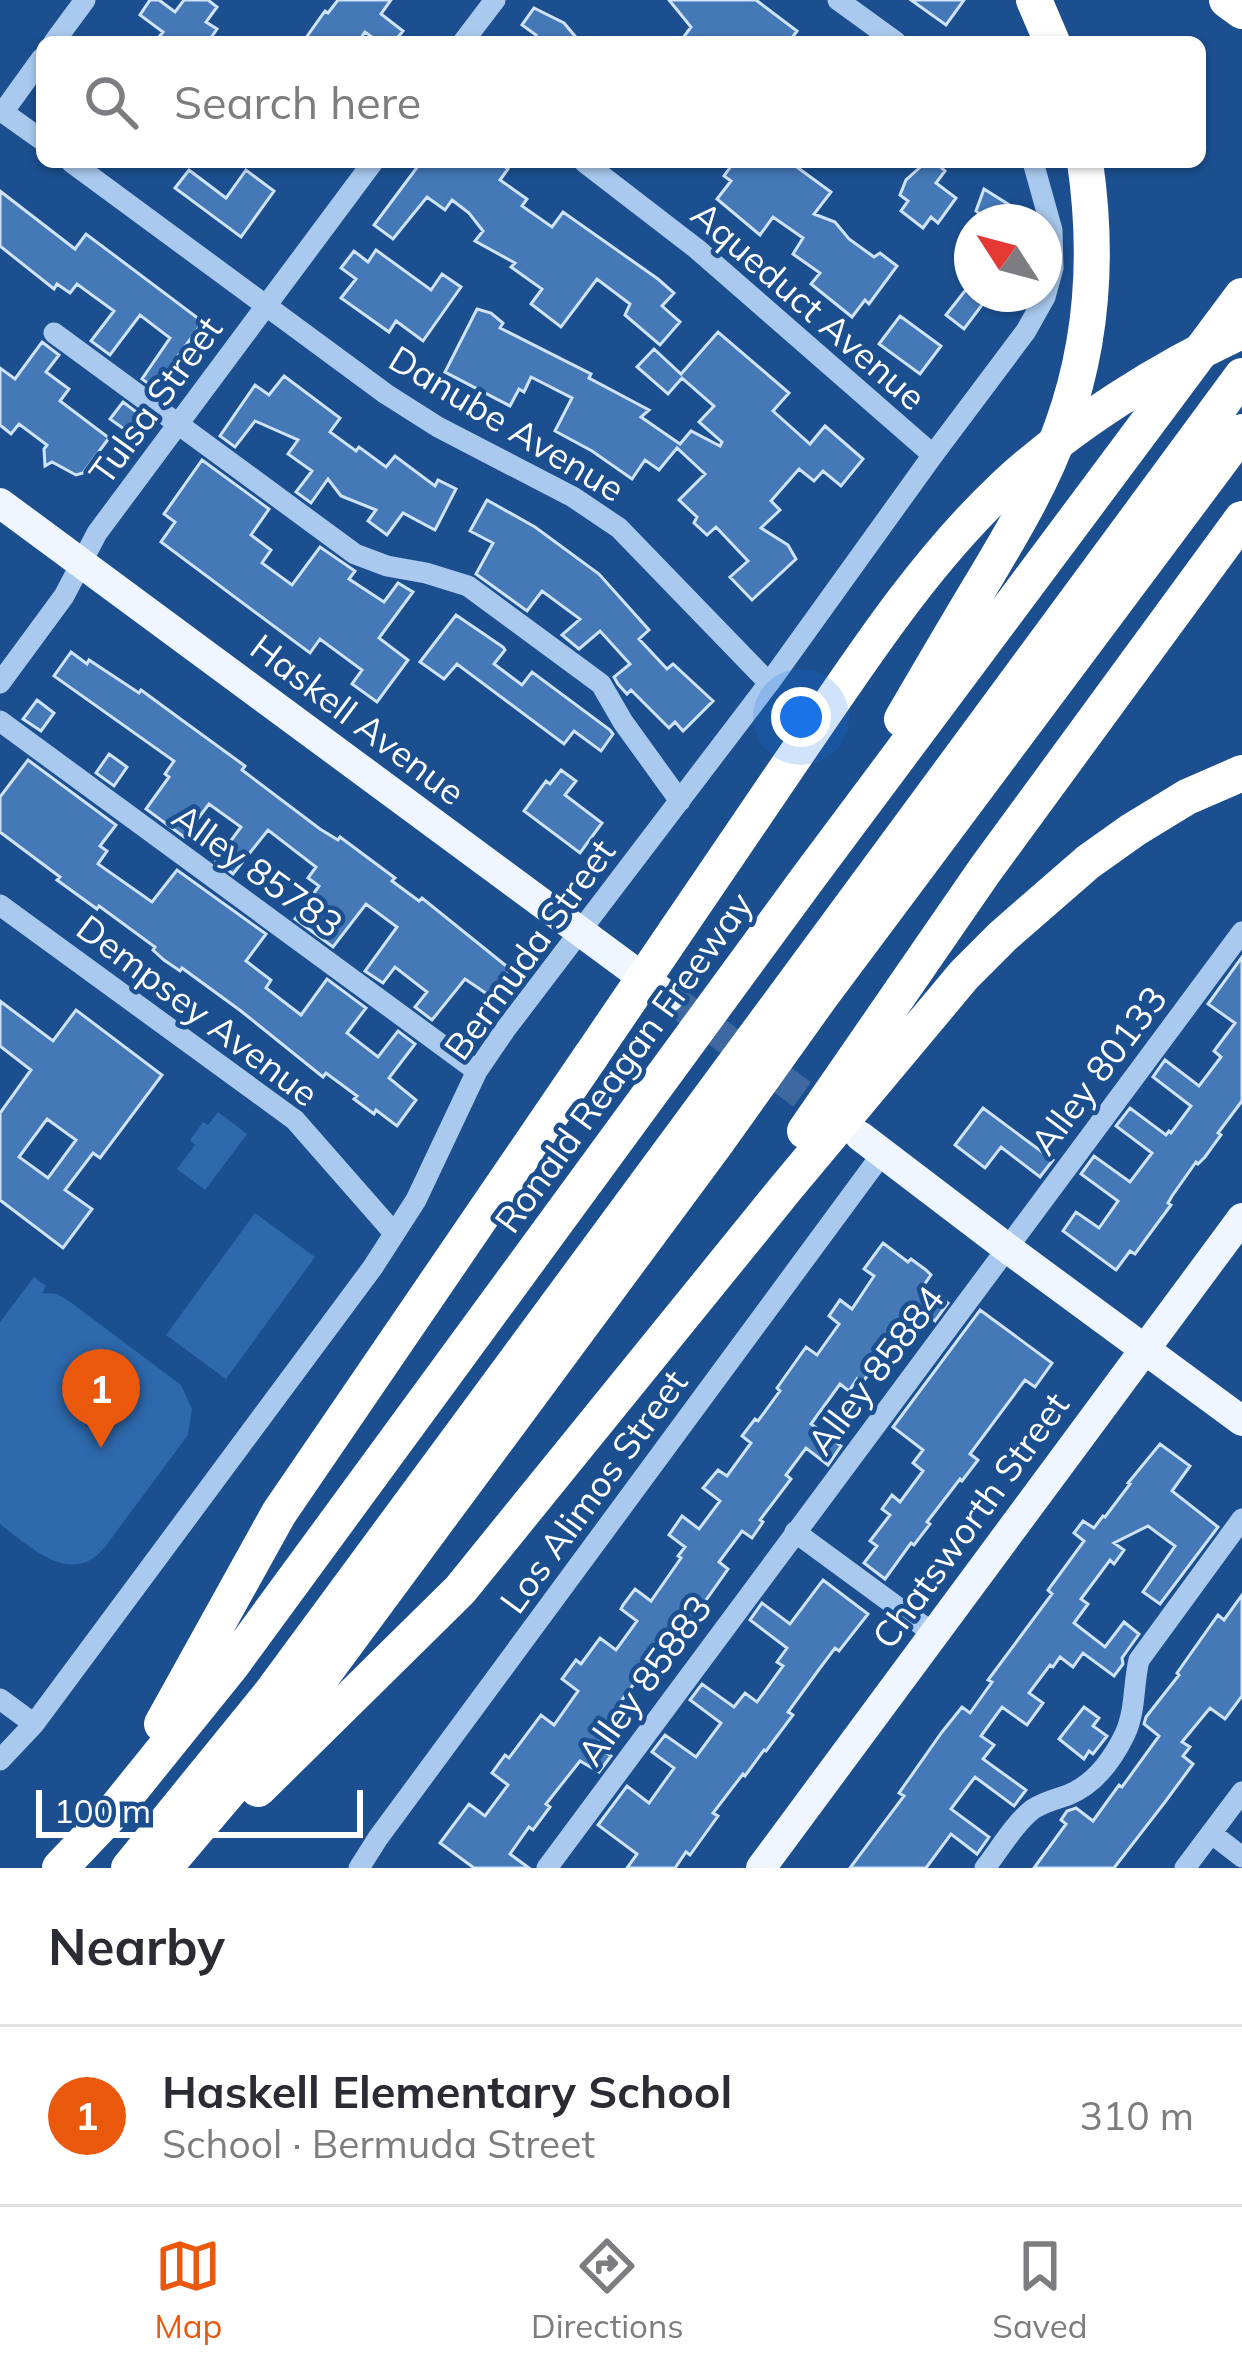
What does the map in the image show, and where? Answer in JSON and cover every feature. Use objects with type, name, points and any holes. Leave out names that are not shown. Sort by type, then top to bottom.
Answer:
[{"type":"highway","points":[[1034,0],[1049,36]]},
{"type":"highway","points":[[1227,0],[1242,11]]},
{"type":"highway","points":[[808,878],[1022,516],[1062,427],[1087,331],[1091,291],[1086,168]]},
{"type":"highway","name":"Ronald Reagan Freeway","points":[[60,1868],[114,1811],[245,1647],[808,878],[1242,296]]},
{"type":"highway","points":[[114,1811],[279,1513],[828,708],[931,567],[1006,485],[1080,427],[1163,370],[1242,331]]},
{"type":"highway","points":[[129,1868],[272,1692],[1242,376]]},
{"type":"highway","points":[[164,1868],[291,1718],[820,996],[1242,432]]},
{"type":"highway","points":[[654,1352],[986,869],[1242,519]]},
{"type":"highway","points":[[178,1868],[460,1590],[914,1033],[1003,935],[1133,830],[1187,797],[1242,773]]},
{"type":"main road","name":"Haskell Avenue","points":[[0,503],[669,997]]},
{"type":"main road","points":[[871,1145],[1242,1421]]},
{"type":"main road","name":"Chatsworth Street","points":[[761,1868],[1242,1218]]},
{"type":"street","points":[[58,36],[85,0]]},
{"type":"street","points":[[468,36],[495,0]]},
{"type":"street","points":[[838,0],[888,36]]},
{"type":"street","points":[[36,66],[1,111],[36,136]]},
{"type":"street","name":"Danube Avenue","points":[[79,168],[386,394],[619,528],[769,683]]},
{"type":"street","name":"Tulsa Street","points":[[0,683],[64,596],[98,533],[369,168]]},
{"type":"street","name":"Aqueduct Avenue","points":[[592,168],[697,249],[933,455]]},
{"type":"street","name":"Bermuda Street","points":[[0,1760],[34,1724],[374,1267],[416,1200],[477,1072],[1026,331],[1045,297],[1053,268],[1052,230],[1036,168]]},
{"type":"street","points":[[54,333],[356,554],[468,586],[601,684],[622,722],[680,801]]},
{"type":"street","name":"Alley 85783","points":[[0,721],[477,1072]]},
{"type":"street","name":"Dempsey Avenue","points":[[0,904],[295,1120],[394,1233]]},
{"type":"street","name":"Alley 80133","points":[[1006,1248],[1242,932]]},
{"type":"street","name":"Los Alimos Street","points":[[359,1868],[871,1145]]},
{"type":"street","name":"Alley 85884","points":[[795,1532],[1006,1248]]},
{"type":"street","points":[[986,1868],[1031,1811],[1073,1793],[1101,1772],[1132,1715],[1139,1660],[1242,1519]]},
{"type":"street","points":[[795,1532],[934,1634]]},
{"type":"street","name":"Alley 85883","points":[[547,1868],[795,1532]]},
{"type":"street","points":[[0,1699],[34,1724]]},
{"type":"street","points":[[1185,1868],[1242,1792]]},
{"type":"street","points":[[1211,1834],[1242,1856]]},
{"type":"shaded area","points":[[218,1112],[247,1134],[205,1190],[177,1169],[195,1145],[190,1140]]},
{"type":"shaded area","points":[[255,1213],[315,1257],[226,1379],[166,1335]]},
{"type":"shaded area","points":[[34,1277],[46,1286],[42,1293],[69,1301],[181,1385],[192,1409],[188,1435],[105,1547],[79,1564],[51,1559],[0,1524],[0,1322]]},
{"type":"building","points":[[150,0],[159,0],[175,12],[184,0],[208,0],[217,7],[206,22],[217,29],[212,36],[160,36],[163,32],[140,15]]},
{"type":"building","points":[[338,0],[391,0],[381,14],[403,31],[399,36],[365,32],[362,36],[307,36]]},
{"type":"building","points":[[669,0],[756,0],[797,31],[793,36],[684,36],[691,27]]},
{"type":"building","points":[[911,0],[964,0],[946,25]]},
{"type":"building","points":[[534,8],[564,23],[575,36],[535,36],[522,25]]},
{"type":"building","points":[[417,168],[507,168],[500,180],[527,199],[522,206],[552,227],[563,212],[658,279],[674,293],[662,306],[680,322],[660,345],[625,315],[630,304],[597,279],[561,327],[531,304],[542,289],[511,267],[515,263],[475,241],[483,231],[452,200],[445,210],[427,197],[393,239],[374,225]]},
{"type":"building","points":[[730,168],[798,168],[831,192],[814,214],[835,222],[874,257],[880,253],[897,266],[869,304],[865,300],[852,317],[811,284],[820,273],[793,254],[803,238],[773,217],[760,235],[717,199],[731,181],[724,176]]},
{"type":"building","points":[[919,168],[945,171],[936,183],[956,198],[938,223],[931,217],[923,228],[901,211],[908,201],[900,195],[906,180]]},
{"type":"building","points":[[189,170],[226,198],[246,170],[274,191],[241,237],[175,188]]},
{"type":"building","points":[[984,189],[1008,204],[979,204]]},
{"type":"building","points":[[0,191],[75,249],[86,234],[203,322],[167,371],[169,381],[160,392],[142,379],[170,338],[140,315],[110,355],[91,341],[114,311],[77,284],[70,293],[57,284],[54,289],[0,246]]},
{"type":"building","points":[[376,250],[431,290],[442,274],[461,287],[423,341],[396,321],[389,332],[341,298],[356,279],[341,268],[354,251],[368,262]]},
{"type":"building","points":[[954,305],[954,312],[977,312],[964,329],[946,315]]},
{"type":"building","points":[[477,309],[491,313],[503,323],[500,328],[649,410],[641,417],[680,444],[691,431],[720,446],[722,442],[699,422],[714,406],[682,378],[668,394],[637,367],[654,349],[681,374],[718,332],[789,393],[773,411],[810,444],[825,426],[863,459],[841,486],[823,471],[814,481],[799,469],[771,501],[780,510],[761,528],[788,545],[796,559],[752,600],[730,577],[748,561],[716,527],[707,535],[679,500],[705,474],[677,448],[659,470],[645,460],[632,479],[555,431],[572,398],[531,377],[510,406],[445,372]]},
{"type":"building","points":[[900,316],[941,346],[920,374],[879,344]]},
{"type":"building","points":[[42,342],[59,355],[46,372],[69,389],[60,401],[109,438],[83,473],[76,475],[52,462],[45,466],[47,445],[19,424],[11,434],[0,425],[0,368],[15,379]]},
{"type":"building","points":[[284,376],[340,418],[330,432],[356,451],[359,447],[386,467],[395,456],[435,486],[438,480],[456,489],[435,530],[403,513],[387,535],[368,521],[376,510],[341,496],[328,479],[311,503],[296,492],[312,471],[288,454],[298,440],[255,421],[235,447],[220,436],[255,385],[269,395]]},
{"type":"building","points":[[123,402],[143,417],[131,434],[110,419]]},
{"type":"building","points":[[202,460],[269,509],[251,535],[271,550],[262,563],[292,585],[320,547],[355,571],[349,579],[384,602],[398,583],[413,592],[379,638],[408,660],[377,702],[352,684],[362,670],[320,639],[310,653],[161,542],[175,522],[164,514]]},
{"type":"building","points":[[487,500],[535,527],[599,574],[649,630],[639,639],[667,669],[673,664],[713,701],[683,731],[675,722],[669,728],[631,690],[627,694],[618,684],[614,677],[630,664],[600,631],[579,649],[562,635],[580,619],[542,591],[527,611],[476,574],[493,543],[470,531]]},
{"type":"building","points":[[456,615],[503,647],[494,664],[522,685],[532,672],[610,730],[613,734],[601,751],[574,731],[564,744],[457,664],[444,679],[420,662]]},
{"type":"building","points":[[71,652],[141,690],[510,969],[490,996],[465,979],[432,1020],[415,1007],[427,992],[395,967],[383,983],[365,971],[397,927],[366,904],[333,947],[295,919],[319,886],[308,878],[316,867],[268,830],[233,874],[216,861],[241,827],[209,804],[184,837],[146,809],[169,777],[165,774],[174,761],[54,676]]},
{"type":"building","points":[[37,700],[54,713],[41,731],[23,719]]},
{"type":"building","points":[[109,754],[127,767],[114,786],[96,773]]},
{"type":"building","points":[[28,760],[116,825],[100,846],[107,851],[98,864],[152,902],[177,870],[266,934],[246,961],[271,980],[266,988],[301,1015],[327,979],[366,1008],[347,1033],[378,1057],[398,1031],[415,1044],[389,1078],[416,1100],[397,1126],[376,1110],[374,1114],[326,1073],[323,1077],[182,968],[164,960],[155,947],[57,880],[60,877],[0,832],[0,797]]},
{"type":"building","points":[[561,770],[576,781],[565,795],[602,823],[580,853],[524,811],[546,781],[550,784]]},
{"type":"building","points":[[1242,957],[1242,1101],[1135,1254],[1130,1251],[1116,1270],[1063,1231],[1076,1212],[1099,1228],[1118,1201],[1081,1174],[1094,1156],[1130,1182],[1152,1153],[1116,1126],[1130,1108],[1166,1135],[1171,1133],[1191,1106],[1153,1077],[1165,1060],[1199,1086],[1221,1057],[1214,1051],[1235,1023],[1208,1004]]},
{"type":"building","points":[[0,1001],[53,1041],[76,1010],[162,1075],[100,1158],[93,1153],[65,1190],[92,1209],[63,1248],[0,1200],[0,1113],[31,1070],[0,1046]],"holes":[[[47,1119],[76,1140],[48,1178],[19,1157]]]},
{"type":"building","points":[[983,1108],[1053,1160],[1040,1177],[1001,1147],[985,1168],[955,1145]]},
{"type":"building","points":[[883,1243],[926,1270],[931,1275],[924,1285],[948,1303],[935,1321],[917,1308],[862,1383],[857,1379],[849,1391],[840,1384],[811,1424],[841,1446],[828,1465],[806,1448],[752,1538],[742,1531],[719,1562],[728,1569],[704,1603],[710,1608],[685,1637],[676,1630],[650,1664],[658,1670],[648,1683],[639,1677],[616,1708],[621,1712],[596,1745],[611,1756],[599,1772],[580,1761],[546,1804],[550,1807],[533,1830],[529,1827],[510,1854],[529,1868],[474,1868],[440,1843],[469,1804],[485,1816],[508,1785],[492,1773],[541,1715],[554,1725],[578,1691],[562,1679],[576,1660],[581,1664],[600,1638],[616,1650],[637,1621],[621,1609],[623,1605],[635,1589],[651,1601],[685,1547],[669,1535],[682,1516],[699,1529],[720,1501],[703,1488],[718,1470],[727,1476],[751,1443],[742,1436],[780,1391],[777,1388],[806,1347],[817,1355],[839,1324],[829,1316],[840,1300],[852,1309],[874,1276],[864,1269]]},
{"type":"building","points":[[980,1310],[1052,1363],[1035,1387],[1025,1380],[970,1454],[978,1460],[885,1579],[864,1563],[877,1546],[870,1541],[890,1515],[882,1509],[892,1495],[900,1502],[923,1471],[913,1463],[923,1450],[893,1427]]},
{"type":"building","points":[[1160,1444],[1190,1466],[1172,1491],[1218,1527],[1160,1604],[1143,1592],[1175,1546],[1148,1526],[1114,1543],[1124,1550],[1114,1564],[1110,1560],[1081,1599],[1088,1604],[1074,1623],[1105,1647],[1124,1622],[1139,1634],[1122,1658],[1123,1664],[1114,1676],[1083,1653],[1073,1667],[1060,1657],[1029,1693],[1043,1703],[1027,1725],[1002,1707],[981,1736],[994,1745],[983,1759],[1026,1790],[1014,1806],[975,1777],[951,1809],[989,1837],[977,1854],[951,1834],[926,1868],[850,1868],[904,1796],[899,1793],[942,1732],[962,1707],[970,1713],[992,1682],[988,1680],[1052,1594],[1048,1590],[1084,1541],[1074,1533],[1083,1521],[1094,1528],[1105,1517]]},
{"type":"building","points":[[823,1580],[868,1614],[820,1668],[788,1712],[793,1715],[713,1813],[718,1816],[690,1855],[686,1852],[675,1868],[627,1868],[637,1854],[598,1825],[627,1786],[649,1803],[674,1768],[652,1752],[665,1735],[696,1757],[721,1723],[690,1700],[702,1684],[734,1707],[745,1693],[757,1702],[783,1666],[777,1662],[787,1648],[750,1620],[762,1603],[790,1624]]},
{"type":"building","points":[[1242,1595],[1242,1696],[1225,1719],[1210,1708],[1182,1742],[1190,1747],[1183,1756],[1193,1764],[1165,1802],[1114,1868],[1034,1868],[1066,1824],[1061,1820],[1067,1811],[1076,1808],[1093,1821],[1122,1787],[1159,1736],[1144,1724],[1146,1717],[1218,1615],[1224,1620]]},
{"type":"building","points":[[1084,1707],[1099,1718],[1093,1726],[1107,1736],[1084,1759],[1059,1739]]},
{"type":"tunnel","points":[[669,997],[840,1122]]},
{"type":"place","name":"Haskell Elementary School","points":[[101,1448]]}]
